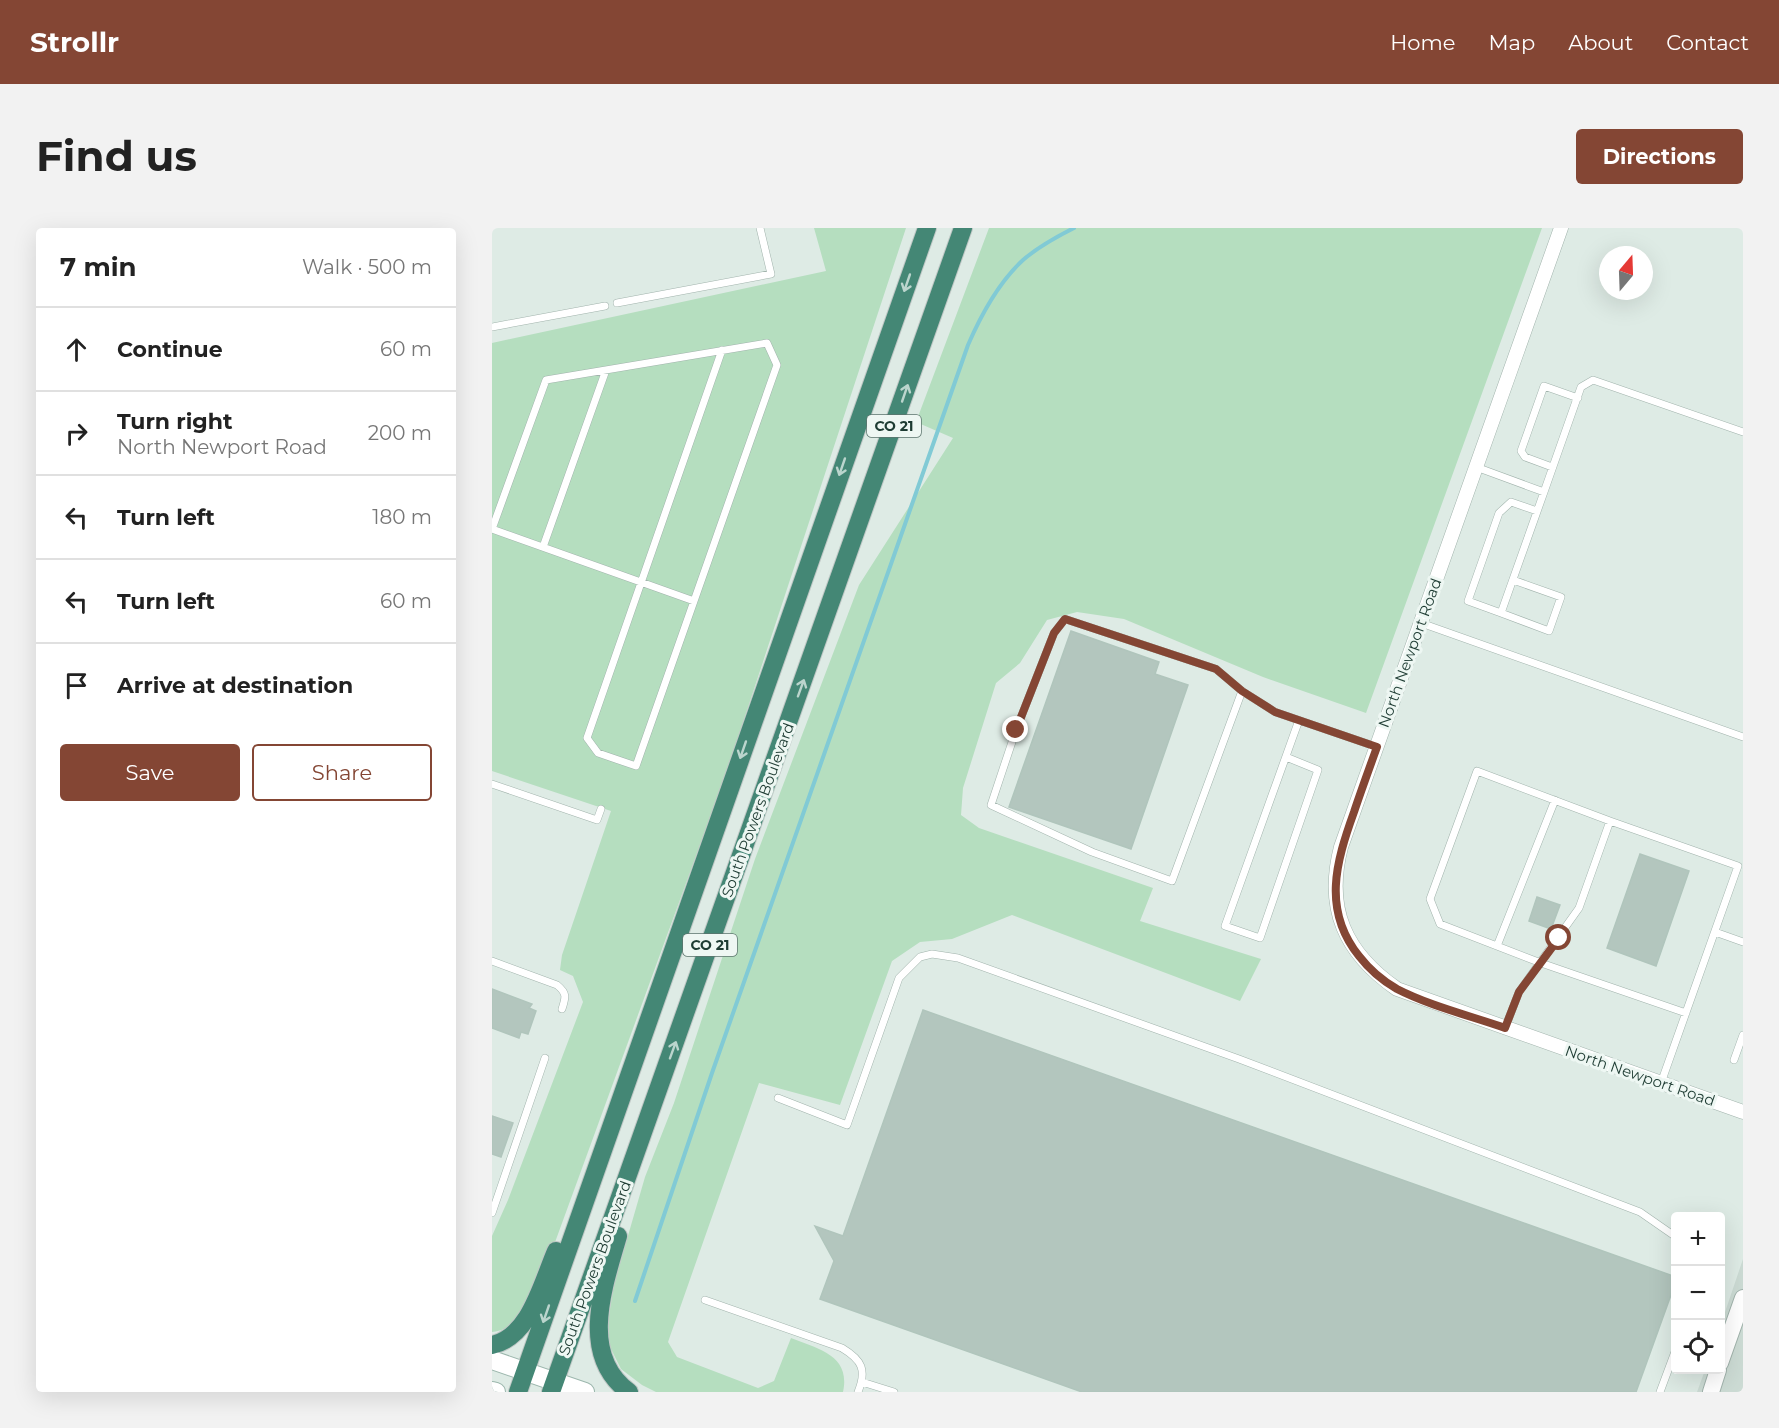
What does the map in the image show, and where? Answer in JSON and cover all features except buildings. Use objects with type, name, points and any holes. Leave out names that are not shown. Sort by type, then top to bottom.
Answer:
[{"type":"highway","name":"South Powers Boulevard","points":[[518,1392],[927,228]]},
{"type":"highway","name":"South Powers Boulevard","points":[[553,1387],[963,228]]},
{"type":"highway","points":[[492,1345],[509,1339],[520,1330],[528,1317],[578,1198],[668,961]]},
{"type":"highway","points":[[629,1392],[620,1386],[607,1369],[600,1348],[598,1328],[608,1270],[659,1089]]},
{"type":"main road","points":[[492,1360],[526,1371],[553,1387],[585,1392]]},
{"type":"street","name":"North Newport Road","points":[[1562,228],[1337,862],[1336,897],[1344,933],[1354,949],[1366,965],[1397,988],[1743,1112]]},
{"type":"street","points":[[1725,1349],[1743,1298]]},
{"type":"street","points":[[1711,1392],[1717,1374]]},
{"type":"lane","points":[[617,303],[771,274],[760,228]]},
{"type":"lane","points":[[492,327],[604,306]]},
{"type":"lane","points":[[694,601],[641,582],[543,547],[492,529],[546,380],[722,350],[767,343],[777,365],[694,601],[636,765],[598,753],[586,738],[641,582],[722,350]]},
{"type":"lane","points":[[543,547],[606,370]]},
{"type":"lane","points":[[1501,614],[1581,387],[1593,380],[1743,432]]},
{"type":"lane","points":[[1552,467],[1525,457],[1521,451],[1544,386],[1578,398]]},
{"type":"lane","points":[[1476,467],[1544,492]]},
{"type":"lane","points":[[1514,580],[1562,597],[1549,631],[1468,601],[1499,513],[1511,502],[1537,511]]},
{"type":"lane","points":[[1242,691],[1172,880],[1092,852],[991,805],[1016,730],[1054,633],[1065,619],[1216,669],[1242,691],[1275,712],[1377,747]]},
{"type":"lane","points":[[1421,623],[1743,737]]},
{"type":"lane","points":[[1286,757],[1318,770],[1260,938],[1225,926],[1299,720]]},
{"type":"lane","points":[[1660,1083],[1686,1013],[1738,866],[1477,771],[1430,899],[1440,924],[1540,963],[1686,1013]]},
{"type":"lane","points":[[492,784],[597,820],[601,809]]},
{"type":"lane","points":[[1497,946],[1555,800]]},
{"type":"lane","points":[[1505,1028],[1519,992],[1579,908],[1610,821]]},
{"type":"lane","points":[[1715,932],[1743,942]]},
{"type":"lane","points":[[778,1098],[847,1125],[899,978],[920,957],[932,954],[943,955],[958,958],[1239,1059],[1640,1212],[1671,1234]]},
{"type":"lane","points":[[492,961],[557,984],[565,991],[566,997],[562,1009]]},
{"type":"lane","points":[[1734,1060],[1743,1035]]},
{"type":"lane","points":[[492,1213],[545,1058]]},
{"type":"lane","points":[[705,1300],[842,1348],[853,1354],[862,1367],[862,1382],[858,1392]]},
{"type":"lane","points":[[1660,1392],[1671,1362]]},
{"type":"lane","points":[[862,1382],[894,1392]]},
{"type":"shaded area","points":[[1743,1259],[1743,1392],[1697,1392],[1704,1374],[1725,1374],[1725,1312]]},
{"type":"green space","points":[[814,228],[906,228],[727,771],[550,1256],[522,1314],[503,1329],[492,1332],[492,1236],[508,1200],[583,1002],[573,976],[560,970],[562,955],[611,811],[492,771],[492,343],[826,271]]},
{"type":"green space","points":[[989,228],[1542,228],[1366,713],[1263,677],[1124,619],[1077,612],[1047,620],[1020,663],[996,683],[963,788],[961,815],[979,828],[1153,888],[1140,921],[1261,959],[1240,1001],[1012,915],[952,939],[920,942],[892,961],[840,1105],[759,1083],[668,1342],[677,1357],[758,1388],[774,1381],[791,1338],[821,1350],[837,1362],[844,1380],[843,1392],[656,1392],[642,1385],[621,1369],[609,1345],[607,1328],[614,1284],[645,1177],[674,1103],[755,859],[859,585],[953,438],[916,422]]},
{"type":"waterway","points":[[635,1301],[712,1073],[968,345],[991,300],[1014,269],[1035,251],[1074,228]]},
{"type":"route","points":[[1016,730],[1054,633],[1065,619],[1216,669],[1242,691],[1275,712],[1377,747],[1341,847],[1335,879],[1339,915],[1344,933],[1366,965],[1381,978],[1416,997],[1505,1028],[1519,992],[1559,938]]}]
